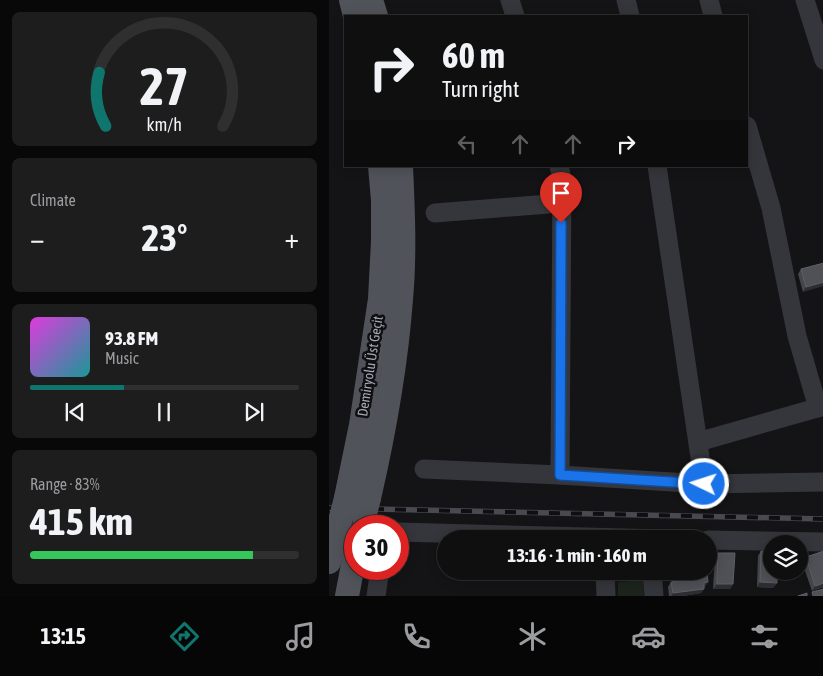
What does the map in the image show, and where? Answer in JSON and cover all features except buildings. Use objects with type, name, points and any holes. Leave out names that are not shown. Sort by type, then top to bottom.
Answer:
[{"type":"main road","points":[[351,0],[355,15]]},
{"type":"main road","points":[[371,0],[376,15]]},
{"type":"main road","name":"Demiryolu Üst Geçit","points":[[360,515],[357,498],[361,424],[380,299],[383,241],[383,200],[380,167]]},
{"type":"main road","name":"Demiryolu Üst Geçit","points":[[331,546],[357,498],[393,372],[401,298],[404,214],[401,167]]},
{"type":"main road","points":[[347,596],[350,580]]},
{"type":"street","points":[[511,0],[515,15]]},
{"type":"street","points":[[627,0],[629,15]]},
{"type":"street","points":[[709,0],[713,15]]},
{"type":"street","points":[[805,0],[817,16],[823,60]]},
{"type":"street","points":[[698,442],[821,407],[797,336],[771,208],[748,129]]},
{"type":"street","points":[[559,167],[562,179],[560,475]]},
{"type":"street","points":[[657,167],[704,484]]},
{"type":"street","points":[[435,213],[561,203]]},
{"type":"street","points":[[424,469],[704,484],[823,482]]},
{"type":"street","points":[[409,532],[437,533]]},
{"type":"street","points":[[331,546],[344,538]]},
{"type":"street","points":[[717,540],[823,542]]},
{"type":"street","points":[[376,596],[378,580]]},
{"type":"street","points":[[605,580],[606,596]]},
{"type":"street","points":[[652,580],[654,596]]},
{"type":"shaded area","points":[[643,580],[644,596],[618,596],[618,582]]},
{"type":"railway","points":[[329,508],[824,519]]},
{"type":"route","points":[[561,223],[560,475],[704,484]]}]
